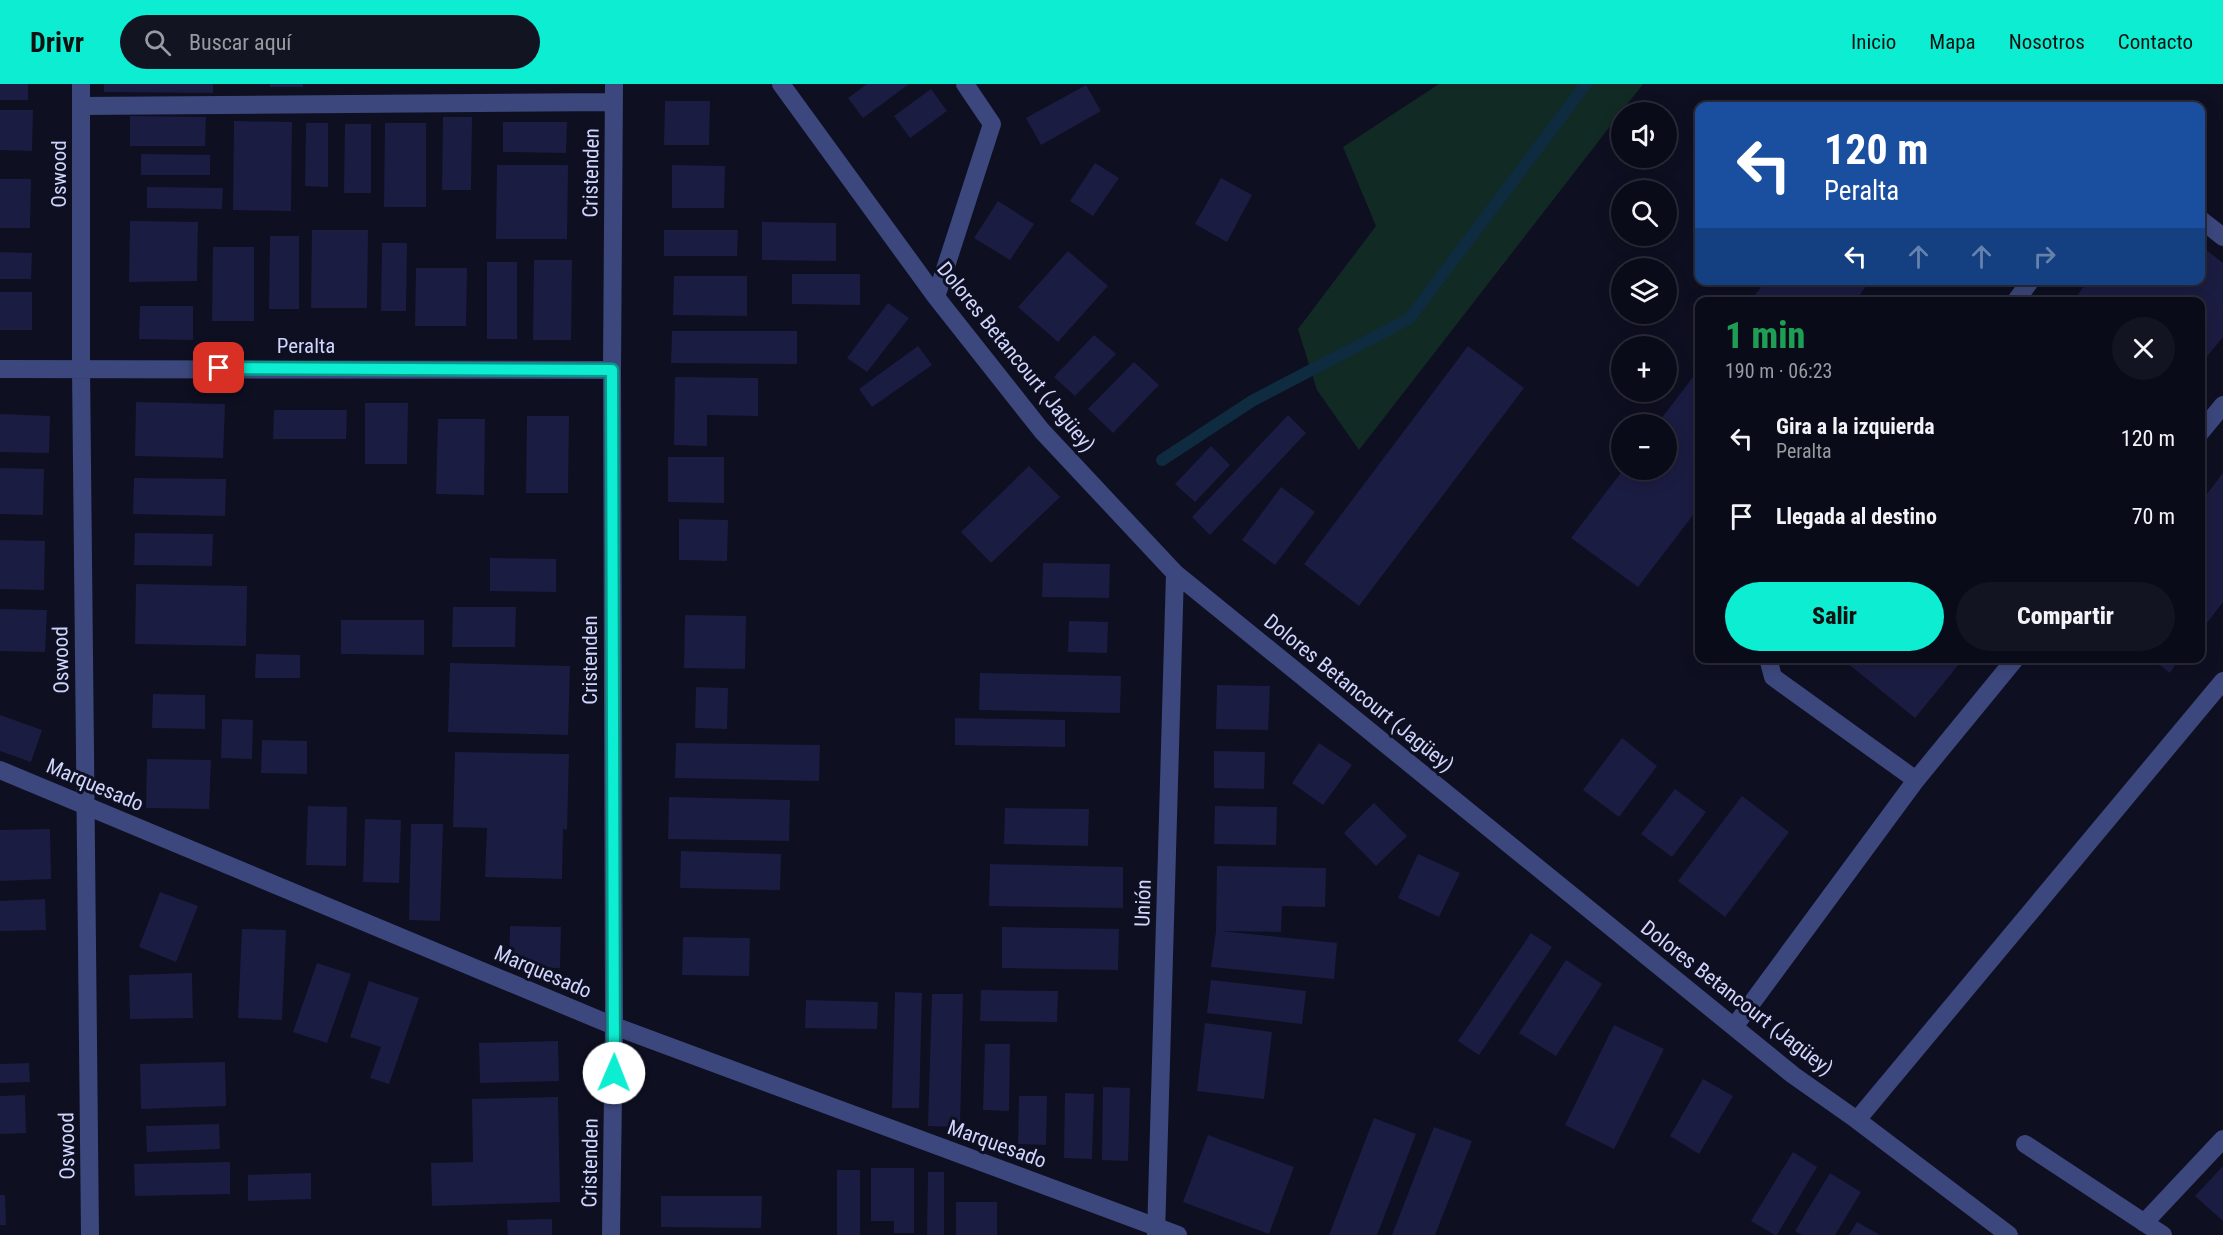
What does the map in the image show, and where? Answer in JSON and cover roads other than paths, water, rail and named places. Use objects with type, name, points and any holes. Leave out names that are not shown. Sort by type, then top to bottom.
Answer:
[{"type":"street","name":"Oswood","points":[[81,84],[81,368],[90,1235]]},
{"type":"street","name":"Dolores Betancourt (Jagüey)","points":[[781,84],[936,297],[1042,431],[1175,573],[1793,1075],[1857,1120],[2009,1235]]},
{"type":"street","points":[[936,297],[992,124],[965,84]]},
{"type":"street","points":[[81,106],[614,93]]},
{"type":"street","name":"Cristenden","points":[[611,1235],[614,1026],[612,370],[614,93]]},
{"type":"street","points":[[2205,223],[2223,237]]},
{"type":"street","name":"Peralta","points":[[0,369],[612,370]]},
{"type":"street","points":[[2205,427],[2223,405]]},
{"type":"street","name":"Unión","points":[[1156,1231],[1175,573]]},
{"type":"street","points":[[1769,663],[1773,676],[1916,780]]},
{"type":"street","points":[[1734,1027],[1916,780],[2012,663]]},
{"type":"street","points":[[1857,1120],[2223,681]]},
{"type":"street","name":"Marquesado","points":[[0,770],[614,1026],[1156,1231],[1178,1235]]},
{"type":"street","points":[[2144,1223],[2223,1139]]},
{"type":"street","points":[[2025,1144],[2163,1235]]},
{"type":"waterway","points":[[1162,460],[1252,401],[1409,319],[1586,84]]}]
